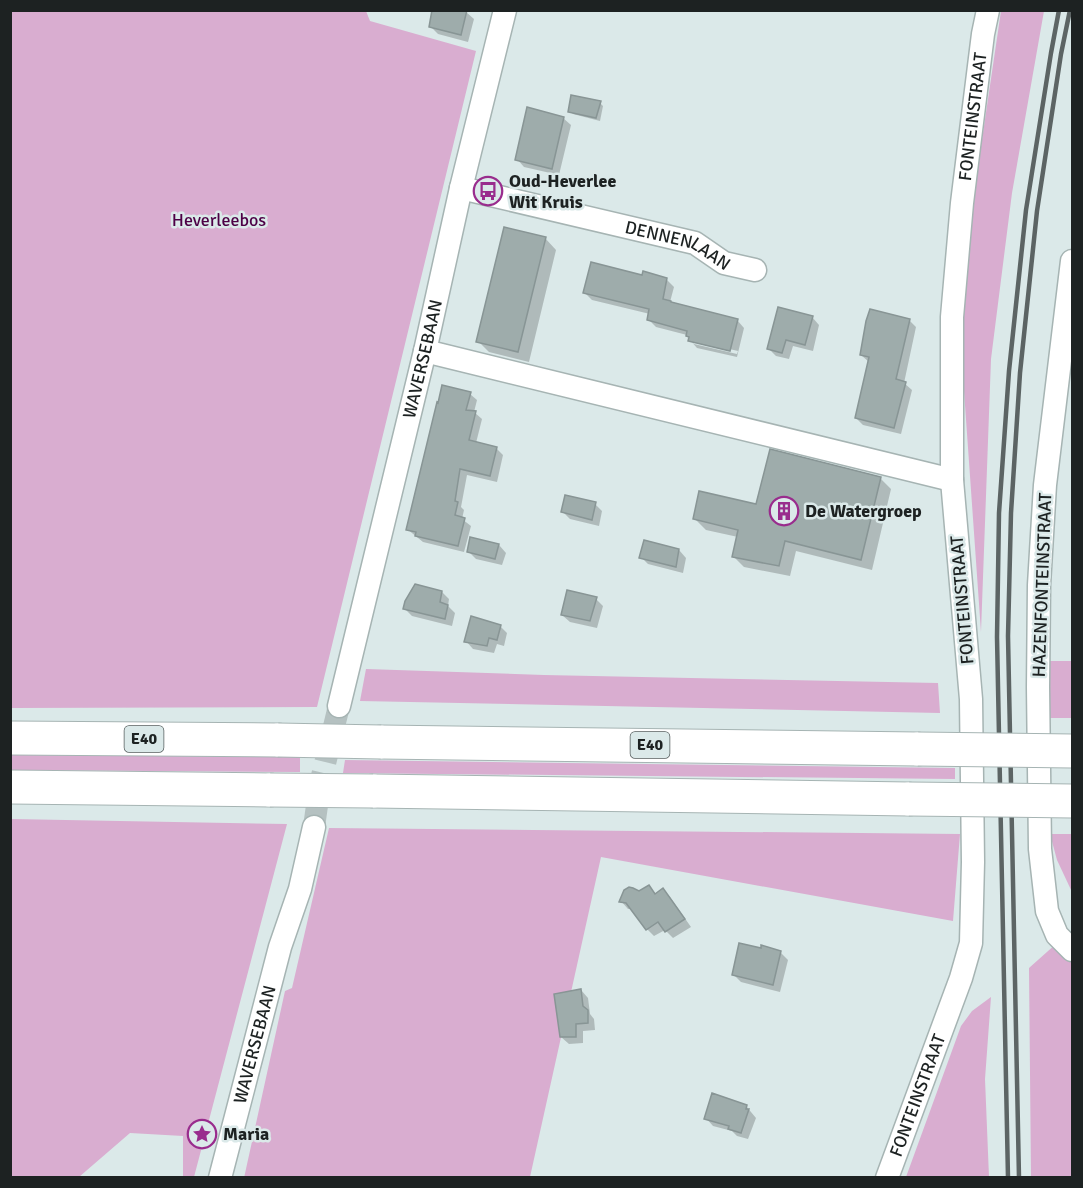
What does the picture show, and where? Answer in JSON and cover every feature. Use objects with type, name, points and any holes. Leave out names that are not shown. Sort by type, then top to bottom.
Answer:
[{"type":"highway","name":"E40","points":[[10,738],[1072,751]]},
{"type":"highway","points":[[10,787],[1072,801]]},
{"type":"street","name":"WAVERSEBAAN","points":[[339,706],[505,10]]},
{"type":"street","name":"FONTEINSTRAAT","points":[[887,1178],[961,978],[971,943],[973,862],[970,699],[952,480],[952,316],[962,203],[988,10]]},
{"type":"street","name":"DENNENLAAN","points":[[461,188],[695,243],[724,262],[755,270]]},
{"type":"street","name":"HAZENFONTEINSTRAAT","points":[[1072,261],[1045,485],[1039,585],[1040,849],[1047,911],[1057,935],[1072,950]]},
{"type":"street","points":[[425,351],[952,480]]},
{"type":"street","name":"WAVERSEBAAN","points":[[220,1178],[280,947],[291,861],[308,827]]},
{"type":"green space","name":"Heverleebos","points":[[10,11],[366,11],[370,21],[476,51],[317,707],[11,708]]},
{"type":"green space","points":[[1001,11],[1044,11],[1012,193],[991,359],[981,632],[959,320],[974,194]]},
{"type":"green space","points":[[1049,661],[1072,661],[1072,718],[1049,718]]},
{"type":"green space","points":[[366,669],[938,683],[940,713],[360,701]]},
{"type":"green space","points":[[11,755],[300,757],[300,772],[11,770]]},
{"type":"green space","points":[[345,760],[955,768],[955,779],[343,773]]},
{"type":"green space","points":[[11,819],[287,824],[194,1177],[183,1177],[183,1136],[130,1133],[79,1177],[11,1177]]},
{"type":"green space","points":[[329,828],[960,834],[953,921],[601,857],[530,1177],[244,1178],[285,991],[292,988]]},
{"type":"green space","points":[[1050,834],[1072,834],[1072,892],[1057,860]]},
{"type":"green space","points":[[1066,935],[1072,935],[1072,1177],[1031,1177],[1029,968]]},
{"type":"green space","points":[[991,997],[985,1079],[989,1177],[906,1177],[961,1026],[972,1011]]},
{"type":"building","points":[[432,10],[467,10],[461,35],[429,27]]},
{"type":"building","points":[[571,95],[601,101],[596,118],[568,112]]},
{"type":"building","points":[[527,107],[564,117],[552,169],[515,160]]},
{"type":"building","points":[[504,227],[546,237],[518,352],[476,342]]},
{"type":"building","points":[[591,262],[642,275],[643,271],[667,278],[663,299],[738,319],[730,351],[688,341],[687,331],[647,320],[649,309],[583,293]]},
{"type":"building","points":[[778,307],[813,316],[805,345],[786,340],[782,353],[767,349]]},
{"type":"building","points":[[870,309],[910,319],[896,379],[906,382],[894,428],[855,418],[869,357],[860,355]]},
{"type":"building","points":[[442,385],[471,392],[466,410],[476,411],[469,440],[497,447],[490,476],[460,469],[455,515],[465,518],[458,546],[415,536],[416,532],[406,530]]},
{"type":"building","name":"De Watergroep","points":[[770,449],[881,477],[861,560],[785,541],[779,566],[732,557],[738,530],[693,519],[699,491],[756,504]]},
{"type":"building","points":[[565,495],[596,502],[592,520],[561,512]]},
{"type":"building","points":[[470,537],[499,544],[495,559],[467,552]]},
{"type":"building","points":[[644,540],[679,549],[676,567],[639,558]]},
{"type":"building","points":[[415,584],[442,591],[440,602],[448,605],[445,619],[403,609]]},
{"type":"building","points":[[567,590],[597,597],[590,621],[561,615]]},
{"type":"building","points":[[471,616],[501,625],[497,640],[489,638],[487,646],[464,642]]},
{"type":"building","points":[[649,885],[655,894],[663,888],[685,919],[665,932],[658,922],[646,930],[626,903],[619,902],[624,890],[629,887],[639,891]]},
{"type":"building","points":[[739,943],[761,948],[761,945],[781,951],[773,985],[732,975]]},
{"type":"building","points":[[581,989],[583,1006],[588,1010],[588,1023],[576,1024],[576,1037],[560,1037],[554,994]]},
{"type":"building","points":[[712,1093],[747,1105],[746,1109],[749,1109],[741,1133],[728,1129],[729,1126],[704,1119]]},
{"type":"tunnel","points":[[314,827],[320,784],[339,706]]},
{"type":"railway","points":[[1008,1178],[997,637],[999,513],[1009,371],[1026,210],[1059,10]]},
{"type":"railway","points":[[1019,1178],[1008,636],[1011,513],[1020,373],[1037,211],[1070,10]]},
{"type":"place","name":"Oud-Heverlee Wit Kruis","points":[[488,191]]},
{"type":"place","name":"De Watergroep","points":[[784,511]]},
{"type":"place","name":"Maria","points":[[202,1134]]}]
